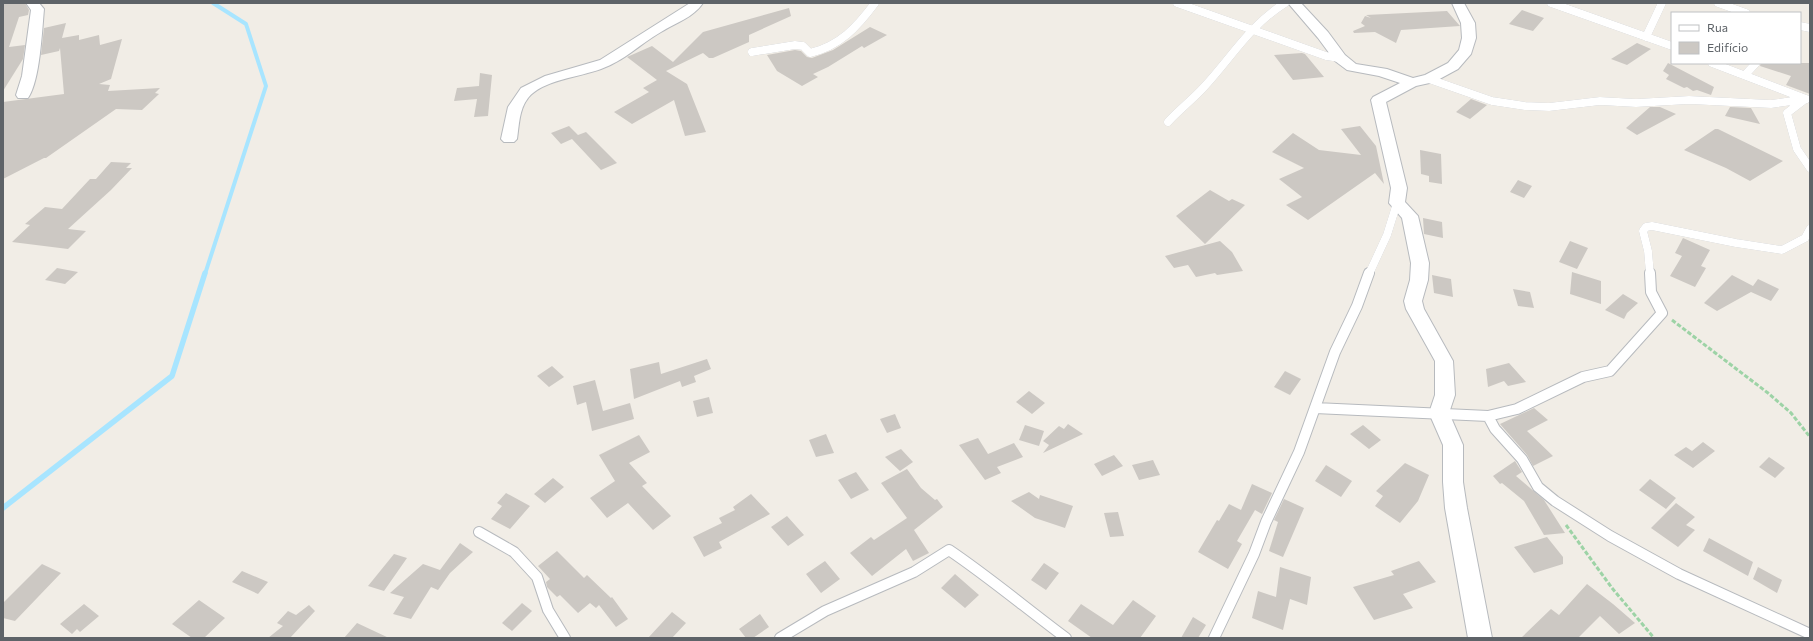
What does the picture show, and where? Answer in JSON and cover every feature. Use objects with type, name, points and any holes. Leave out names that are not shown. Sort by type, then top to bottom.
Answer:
[{"type":"street","points":[[23,96],[29,76],[38,9],[32,3]]},
{"type":"street","points":[[509,139],[516,106],[526,91],[538,84],[598,66],[618,57],[657,28],[690,12],[697,3]]},
{"type":"street","points":[[1294,3],[1323,35],[1340,58],[1352,67],[1382,72],[1412,82]]},
{"type":"street","points":[[1458,3],[1468,23],[1469,38],[1466,51],[1453,66],[1429,79],[1412,82],[1378,100],[1399,188],[1397,203],[1410,216],[1420,263],[1420,280],[1413,301],[1415,309],[1444,361],[1445,395],[1439,412],[1453,445],[1453,482],[1456,508],[1480,638]]},
{"type":"lane","points":[[752,52],[795,45],[803,46],[810,52],[821,51],[834,46],[854,31],[875,3]]},
{"type":"lane","points":[[1177,3],[1326,56],[1340,58]]},
{"type":"lane","points":[[1168,122],[1181,107],[1203,87],[1251,29],[1285,3]]},
{"type":"lane","points":[[1551,3],[1671,46]]},
{"type":"lane","points":[[1646,36],[1662,3]]},
{"type":"lane","points":[[1718,3],[1743,12]]},
{"type":"lane","points":[[1715,64],[1808,97]]},
{"type":"lane","points":[[1745,76],[1755,64]]},
{"type":"lane","points":[[1429,79],[1492,101],[1525,106],[1549,107],[1600,101],[1636,103],[1689,100],[1771,104],[1808,97]]},
{"type":"lane","points":[[1808,97],[1787,113],[1792,140],[1801,159],[1810,168]]},
{"type":"lane","points":[[1214,638],[1236,589],[1254,554],[1266,522],[1300,452],[1335,352],[1356,306],[1367,276],[1387,236],[1397,203]]},
{"type":"lane","points":[[1315,408],[1374,412],[1439,412],[1488,416],[1517,409],[1583,377],[1610,371],[1662,313],[1651,292],[1648,251],[1643,231],[1646,227],[1652,226],[1736,244],[1782,250],[1805,238],[1810,229]]},
{"type":"lane","points":[[1488,416],[1495,429],[1522,459],[1538,487],[1555,501],[1610,536],[1678,574],[1810,634]]},
{"type":"lane","points":[[479,532],[514,552],[537,577],[548,610],[565,638]]},
{"type":"lane","points":[[780,638],[825,611],[914,572],[949,550],[986,575],[1011,597],[1066,638]]},
{"type":"path","points":[[1662,313],[1689,332],[1792,413],[1806,434],[1810,437]]},
{"type":"path","points":[[1555,501],[1568,529],[1612,588],[1654,638]]},
{"type":"building","points":[[3,3],[25,3],[29,10],[28,15],[19,17],[9,47],[25,45],[23,59],[3,91]]},
{"type":"building","points":[[789,8],[791,16],[749,35],[749,42],[713,58],[709,58],[703,53],[666,71],[687,84],[706,132],[685,136],[674,100],[632,124],[614,112],[649,92],[643,88],[657,80],[627,57],[652,46],[673,62],[703,32]]},
{"type":"building","points":[[1522,10],[1544,18],[1533,31],[1509,24]]},
{"type":"building","points":[[1447,11],[1460,26],[1401,30],[1396,43],[1375,32],[1354,33],[1353,31],[1365,26],[1361,23],[1365,16],[1371,18],[1366,15]]},
{"type":"building","points":[[66,23],[62,38],[79,35],[79,40],[99,35],[100,45],[122,39],[111,79],[99,84],[110,85],[108,91],[160,88],[155,93],[159,94],[142,110],[116,109],[46,158],[3,179],[3,102],[64,94],[60,48],[59,51],[41,55],[44,28]]},
{"type":"building","points":[[870,27],[887,35],[864,48],[862,46],[828,67],[813,74],[818,77],[802,86],[777,71],[767,55],[795,50],[801,51],[807,57],[812,58],[833,50]]},
{"type":"building","points":[[1637,43],[1651,49],[1627,65],[1611,59]]},
{"type":"building","points":[[1305,54],[1324,77],[1293,80],[1274,55]]},
{"type":"building","points":[[1668,63],[1714,87],[1711,95],[1697,90],[1693,91],[1687,87],[1684,88],[1666,79],[1669,75],[1663,71]]},
{"type":"building","points":[[1810,63],[1810,94],[1786,85],[1791,76],[1760,66],[1761,64]]},
{"type":"building","points":[[480,73],[492,75],[488,116],[474,117],[477,99],[454,101],[457,88],[479,86]]},
{"type":"building","points":[[1471,99],[1487,105],[1470,119],[1456,112]]},
{"type":"building","points":[[1650,107],[1660,107],[1676,114],[1637,135],[1626,128]]},
{"type":"building","points":[[1730,107],[1751,108],[1760,124],[1725,116]]},
{"type":"building","points":[[569,126],[578,135],[586,132],[617,163],[601,170],[572,139],[561,144],[551,133]]},
{"type":"building","points":[[1360,126],[1376,146],[1384,184],[1375,173],[1308,220],[1286,205],[1302,197],[1279,179],[1304,168],[1272,152],[1293,133],[1319,150],[1361,155],[1341,129]]},
{"type":"building","points":[[1715,129],[1718,129],[1783,161],[1750,181],[1726,168],[1684,150]]},
{"type":"building","points":[[1420,150],[1441,154],[1442,184],[1429,182],[1429,176],[1421,174]]},
{"type":"building","points":[[111,162],[131,163],[126,168],[132,168],[111,190],[68,229],[86,231],[68,249],[12,242],[30,225],[25,224],[45,207],[62,209],[90,179],[96,179]]},
{"type":"building","points":[[1518,180],[1532,186],[1524,198],[1510,192]]},
{"type":"building","points":[[1210,190],[1229,201],[1232,199],[1245,205],[1205,244],[1176,216]]},
{"type":"building","points":[[1423,218],[1442,222],[1443,238],[1424,234]]},
{"type":"building","points":[[1683,238],[1710,250],[1701,266],[1706,268],[1695,287],[1670,276],[1682,256],[1675,253]]},
{"type":"building","points":[[1220,241],[1232,252],[1243,271],[1217,275],[1215,273],[1196,277],[1188,265],[1174,268],[1165,256]]},
{"type":"building","points":[[1570,241],[1588,248],[1577,269],[1559,262]]},
{"type":"building","points":[[57,268],[78,272],[65,284],[45,280]]},
{"type":"building","points":[[1572,272],[1601,281],[1601,304],[1570,294]]},
{"type":"building","points":[[1432,275],[1451,279],[1453,297],[1434,293]]},
{"type":"building","points":[[1732,275],[1753,286],[1758,279],[1779,289],[1771,301],[1751,292],[1717,311],[1704,303]]},
{"type":"building","points":[[1513,289],[1530,292],[1534,308],[1518,306]]},
{"type":"building","points":[[1623,294],[1638,303],[1627,313],[1624,319],[1605,310]]},
{"type":"building","points":[[707,359],[711,369],[694,376],[696,382],[682,387],[680,381],[634,399],[630,369],[659,362],[661,374]]},
{"type":"building","points":[[1509,363],[1526,382],[1508,386],[1504,381],[1488,387],[1486,369]]},
{"type":"building","points":[[552,366],[564,377],[549,387],[537,376]]},
{"type":"building","points":[[1285,371],[1301,379],[1290,395],[1274,387]]},
{"type":"building","points":[[595,380],[603,411],[630,403],[634,419],[592,431],[586,402],[577,405],[573,386]]},
{"type":"building","points":[[1029,391],[1045,403],[1032,414],[1016,402]]},
{"type":"building","points":[[709,397],[713,413],[697,417],[693,401]]},
{"type":"building","points":[[1534,408],[1548,420],[1527,431],[1553,456],[1533,466],[1527,455],[1500,424]]},
{"type":"building","points":[[895,414],[901,428],[887,433],[880,419]]},
{"type":"building","points":[[1068,424],[1083,434],[1043,453],[1049,445],[1043,441],[1059,426],[1064,429]]},
{"type":"building","points":[[1025,425],[1044,431],[1039,446],[1019,440]]},
{"type":"building","points":[[1363,425],[1381,440],[1369,449],[1350,434]]},
{"type":"building","points":[[826,434],[834,453],[816,457],[809,440]]},
{"type":"building","points":[[639,435],[650,452],[629,463],[647,483],[642,486],[671,516],[653,530],[628,503],[607,518],[590,498],[615,481],[599,455]]},
{"type":"building","points":[[978,438],[988,454],[1014,443],[1023,457],[997,467],[1001,473],[985,480],[959,445]]},
{"type":"building","points":[[1703,442],[1715,451],[1693,468],[1674,455],[1686,447],[1692,451]]},
{"type":"building","points":[[901,449],[913,462],[900,471],[885,457]]},
{"type":"building","points":[[1114,455],[1123,466],[1102,476],[1094,464]]},
{"type":"building","points":[[1769,457],[1785,468],[1775,478],[1759,467]]},
{"type":"building","points":[[1153,460],[1160,475],[1139,480],[1132,465]]},
{"type":"building","points":[[1515,461],[1522,472],[1516,476],[1544,500],[1565,533],[1544,535],[1524,501],[1502,483],[1500,484],[1493,476]]},
{"type":"building","points":[[1405,463],[1429,475],[1418,501],[1400,523],[1375,506],[1383,496],[1376,491]]},
{"type":"building","points":[[1326,465],[1352,481],[1341,497],[1315,481]]},
{"type":"building","points":[[907,469],[921,488],[935,500],[937,499],[943,507],[914,530],[929,553],[913,561],[906,549],[872,576],[850,553],[871,537],[874,540],[907,518],[881,483]]},
{"type":"building","points":[[856,472],[869,490],[851,499],[838,480]]},
{"type":"building","points":[[553,478],[564,487],[545,503],[534,494]]},
{"type":"building","points":[[1650,479],[1676,498],[1666,509],[1639,490]]},
{"type":"building","points":[[1252,484],[1272,493],[1262,514],[1255,510],[1237,541],[1242,544],[1228,569],[1198,552],[1217,520],[1219,521],[1229,504],[1241,510]]},
{"type":"building","points":[[1029,492],[1039,499],[1040,495],[1073,506],[1065,528],[1035,518],[1011,501]]},
{"type":"building","points":[[506,493],[530,506],[510,529],[491,519],[502,506],[497,503]]},
{"type":"building","points":[[751,494],[770,514],[719,542],[722,548],[704,557],[693,537],[722,523],[719,518],[735,510],[733,507]]},
{"type":"building","points":[[1284,499],[1304,508],[1283,557],[1269,551],[1278,522],[1274,520]]},
{"type":"building","points":[[1676,503],[1695,517],[1686,525],[1695,530],[1678,547],[1651,528]]},
{"type":"building","points":[[1118,512],[1124,536],[1110,537],[1104,513]]},
{"type":"building","points":[[787,516],[804,535],[788,546],[771,527]]},
{"type":"building","points":[[1547,537],[1563,557],[1563,564],[1534,573],[1514,547]]},
{"type":"building","points":[[1709,538],[1753,562],[1748,576],[1703,551]]},
{"type":"building","points":[[460,543],[473,552],[450,573],[438,590],[431,587],[411,619],[393,614],[404,597],[390,593],[423,564],[440,570]]},
{"type":"building","points":[[557,551],[584,578],[587,575],[611,598],[612,597],[628,619],[616,627],[599,605],[596,608],[590,603],[578,613],[560,595],[557,597],[547,587],[546,582],[550,579],[538,566]]},
{"type":"building","points":[[394,554],[407,558],[384,591],[368,586]]},
{"type":"building","points":[[825,561],[840,579],[821,593],[806,574]]},
{"type":"building","points":[[1419,561],[1436,582],[1403,594],[1413,608],[1374,620],[1353,587],[1394,575],[1391,571]]},
{"type":"building","points":[[1044,563],[1059,573],[1046,590],[1031,580]]},
{"type":"building","points":[[42,564],[61,573],[15,621],[3,618],[3,603]]},
{"type":"building","points":[[1280,567],[1311,577],[1307,605],[1290,599],[1283,630],[1252,618],[1258,591],[1276,597]]},
{"type":"building","points":[[1758,567],[1782,580],[1777,593],[1753,579]]},
{"type":"building","points":[[242,571],[268,582],[258,594],[232,582]]},
{"type":"building","points":[[955,574],[979,595],[965,608],[941,588]]},
{"type":"building","points":[[1587,584],[1635,623],[1619,634],[1600,616],[1578,638],[1521,638],[1551,609],[1559,615]]},
{"type":"building","points":[[199,600],[225,618],[204,638],[192,638],[172,624]]},
{"type":"building","points":[[1133,600],[1156,616],[1140,638],[1092,638],[1068,621],[1081,604],[1113,625]]},
{"type":"building","points":[[522,603],[532,611],[512,631],[502,623]]},
{"type":"building","points":[[84,604],[99,616],[80,632],[77,629],[72,634],[60,624]]},
{"type":"building","points":[[309,605],[315,611],[290,638],[268,638],[283,626],[277,623],[288,611],[296,615]]},
{"type":"building","points":[[672,612],[686,623],[672,638],[648,638]]},
{"type":"building","points":[[760,614],[769,627],[753,638],[746,638],[739,629]]},
{"type":"building","points":[[1193,617],[1206,625],[1198,638],[1181,638]]},
{"type":"building","points":[[357,623],[389,638],[344,638]]},
{"type":"waterway","points":[[205,274],[266,86],[246,24],[213,3]]},
{"type":"waterway","points":[[3,508],[172,376],[205,273]]}]
